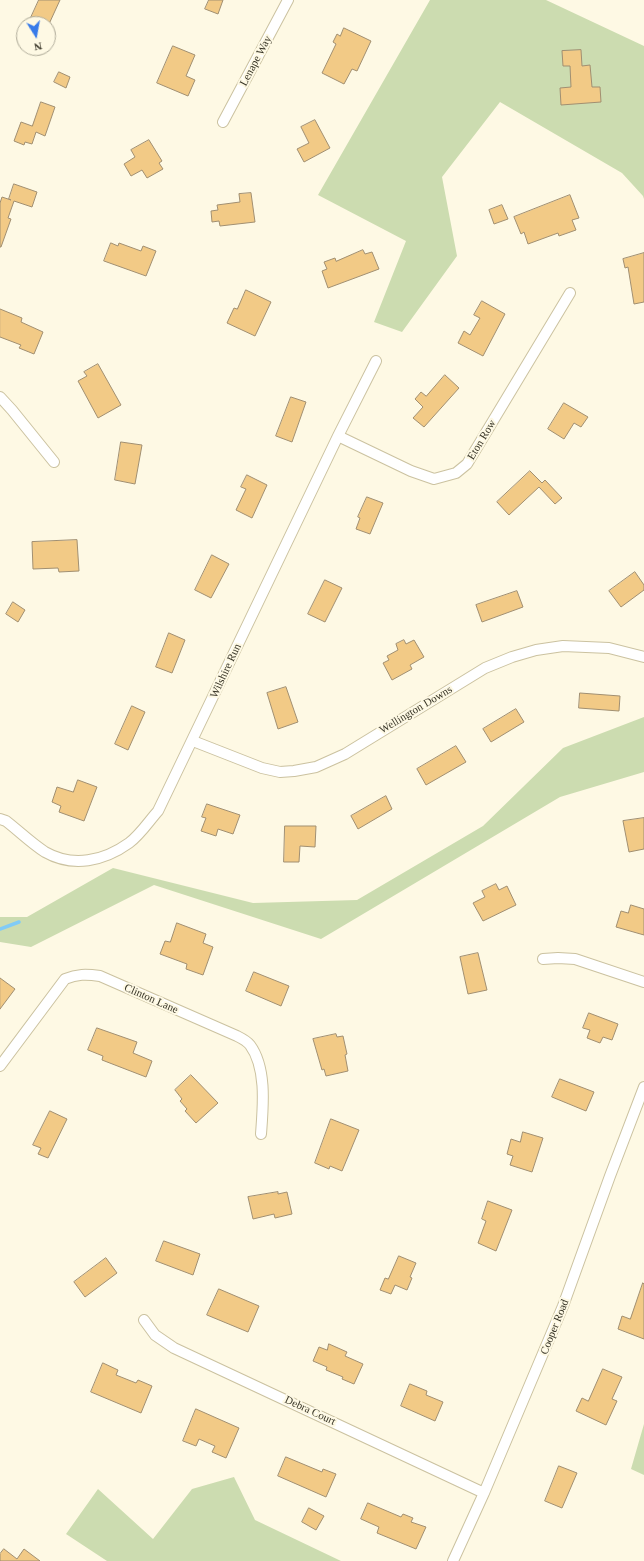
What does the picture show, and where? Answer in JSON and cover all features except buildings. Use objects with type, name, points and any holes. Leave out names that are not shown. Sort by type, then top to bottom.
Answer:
[{"type":"street","name":"Lenape Way","points":[[223,122],[288,0]]},
{"type":"street","name":"Eton Row","points":[[338,436],[429,478],[434,479],[456,473],[467,464],[570,293]]},
{"type":"street","name":"Wilshire Run","points":[[0,819],[6,821],[45,852],[59,858],[88,862],[105,856],[130,842],[158,811],[193,741],[338,436],[376,361]]},
{"type":"street","points":[[0,397],[54,462]]},
{"type":"street","name":"Wellington Downs","points":[[193,741],[262,768],[280,772],[294,772],[316,767],[345,754],[485,668],[512,657],[536,650],[562,646],[609,648],[644,657]]},
{"type":"street","points":[[543,959],[558,958],[575,960],[644,982]]},
{"type":"street","name":"Clinton Lane","points":[[0,1066],[65,979],[76,975],[88,974],[100,976],[237,1036],[249,1043],[258,1062],[262,1087],[263,1105],[261,1134]]},
{"type":"street","name":"Cooper Road","points":[[452,1561],[484,1492],[564,1306],[607,1183],[644,1087]]},
{"type":"street","name":"Debra Court","points":[[144,1320],[155,1335],[174,1348],[484,1492]]},
{"type":"green space","points":[[430,0],[546,0],[644,46],[644,199],[622,173],[500,102],[442,177],[457,256],[402,332],[374,322],[406,241],[318,195]]},
{"type":"green space","points":[[644,717],[644,772],[560,797],[321,939],[154,885],[31,947],[0,942],[0,917],[27,917],[113,868],[253,903],[357,900],[483,826],[563,748]]},
{"type":"green space","points":[[644,1424],[644,1475],[631,1469]]},
{"type":"green space","points":[[234,1477],[255,1520],[341,1561],[107,1561],[66,1534],[98,1489],[153,1539],[192,1489]]},
{"type":"waterway","points":[[0,929],[19,922]]}]
